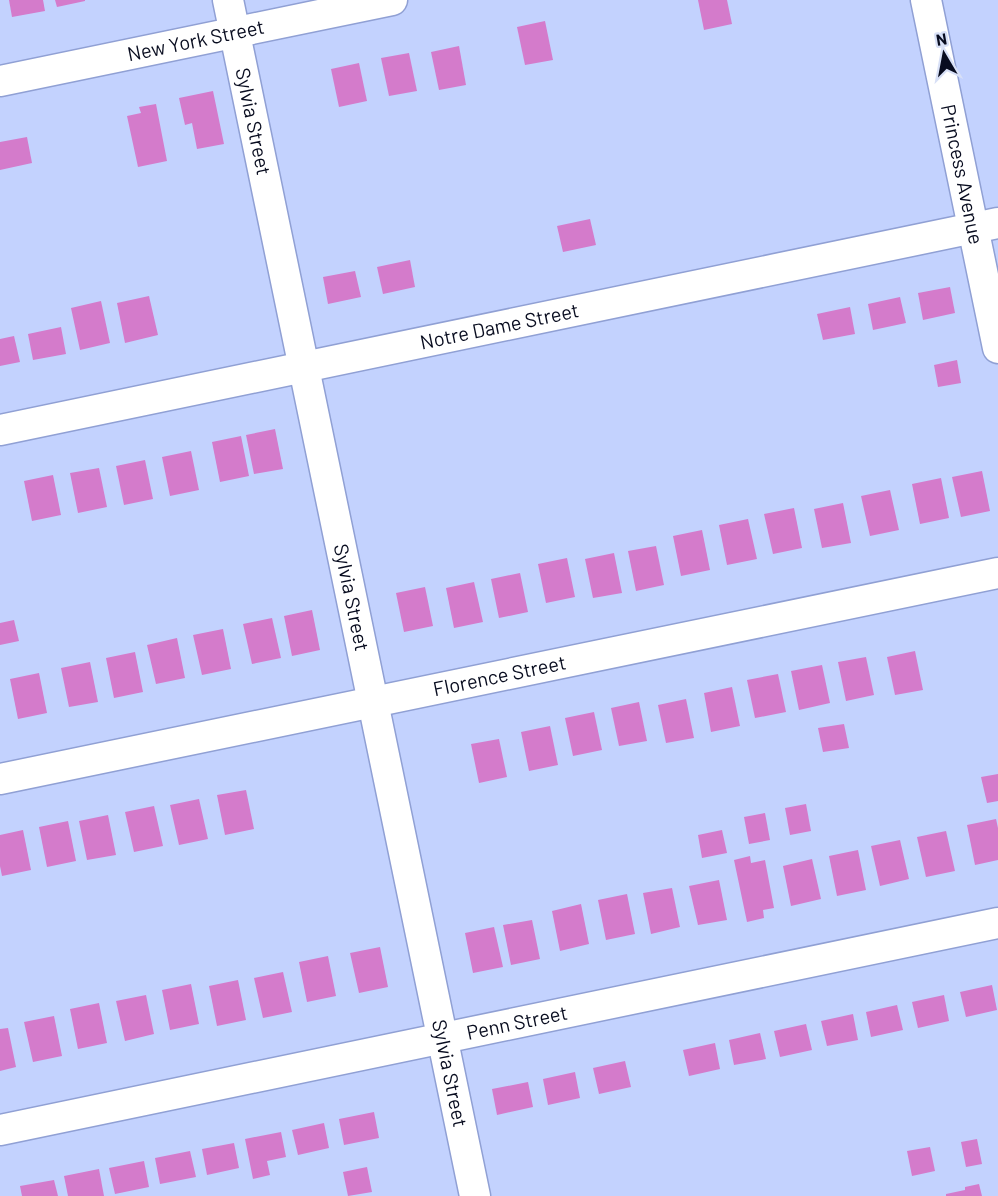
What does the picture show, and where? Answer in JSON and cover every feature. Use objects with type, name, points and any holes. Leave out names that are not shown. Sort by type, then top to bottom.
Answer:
[{"type":"street","name":"Sylvia Street","points":[[228,0],[476,1196]]},
{"type":"street","name":"New York Street","points":[[0,81],[392,0]]},
{"type":"street","name":"Princess Avenue","points":[[926,0],[986,225],[998,348]]},
{"type":"street","name":"Notre Dame Street","points":[[0,430],[986,225]]},
{"type":"street","name":"Florence Street","points":[[0,779],[998,573]]},
{"type":"street","name":"Penn Street","points":[[0,1130],[998,922]]},
{"type":"building","points":[[9,0],[43,0],[45,11],[12,17]]},
{"type":"building","points":[[55,0],[85,0],[85,1],[57,7]]},
{"type":"building","points":[[698,0],[727,0],[732,24],[704,30]]},
{"type":"building","points":[[545,21],[553,60],[525,65],[517,27]]},
{"type":"building","points":[[459,46],[466,85],[439,90],[431,52]]},
{"type":"building","points":[[409,53],[417,91],[389,96],[381,58]]},
{"type":"building","points":[[359,63],[367,101],[339,107],[331,69]]},
{"type":"building","points":[[213,91],[224,144],[197,149],[192,123],[185,125],[179,98]]},
{"type":"building","points":[[156,104],[167,161],[138,167],[127,116],[141,113],[139,107]]},
{"type":"building","points":[[27,137],[32,163],[0,170],[0,142]]},
{"type":"building","points":[[590,219],[596,245],[563,252],[557,226]]},
{"type":"building","points":[[410,260],[415,287],[383,294],[377,267]]},
{"type":"building","points":[[355,271],[361,297],[328,304],[323,277]]},
{"type":"building","points":[[950,287],[955,313],[923,320],[918,293]]},
{"type":"building","points":[[149,296],[158,335],[125,343],[117,303]]},
{"type":"building","points":[[900,297],[906,323],[873,330],[868,304]]},
{"type":"building","points":[[101,301],[110,343],[80,350],[71,308]]},
{"type":"building","points":[[850,307],[855,334],[823,340],[817,314]]},
{"type":"building","points":[[61,327],[66,354],[33,360],[28,334]]},
{"type":"building","points":[[14,336],[20,362],[0,366],[0,339]]},
{"type":"building","points":[[957,360],[961,383],[938,387],[934,365]]},
{"type":"building","points":[[275,429],[283,469],[254,474],[246,435]]},
{"type":"building","points":[[241,436],[249,476],[220,482],[212,442]]},
{"type":"building","points":[[191,451],[199,490],[170,496],[162,457]]},
{"type":"building","points":[[145,460],[153,499],[124,505],[116,466]]},
{"type":"building","points":[[99,468],[107,507],[78,513],[70,473]]},
{"type":"building","points":[[982,471],[990,511],[961,517],[952,477]]},
{"type":"building","points":[[53,475],[61,515],[32,521],[24,481]]},
{"type":"building","points":[[941,478],[949,518],[920,524],[912,484]]},
{"type":"building","points":[[890,490],[899,530],[870,536],[861,496]]},
{"type":"building","points":[[843,503],[851,543],[822,548],[814,509]]},
{"type":"building","points":[[794,508],[802,548],[773,554],[764,514]]},
{"type":"building","points":[[748,519],[757,559],[727,565],[719,525]]},
{"type":"building","points":[[702,530],[710,570],[681,576],[673,536]]},
{"type":"building","points":[[656,546],[664,585],[636,591],[628,551]]},
{"type":"building","points":[[614,553],[622,593],[593,598],[585,559]]},
{"type":"building","points":[[567,558],[575,597],[546,603],[538,564]]},
{"type":"building","points":[[520,573],[528,612],[499,618],[491,579]]},
{"type":"building","points":[[474,582],[483,622],[454,628],[446,588]]},
{"type":"building","points":[[425,587],[433,626],[404,632],[396,593]]},
{"type":"building","points":[[312,610],[320,650],[292,656],[284,616]]},
{"type":"building","points":[[272,618],[281,658],[252,664],[243,624]]},
{"type":"building","points":[[14,620],[19,641],[0,645],[0,623]]},
{"type":"building","points":[[223,629],[231,669],[202,675],[193,635]]},
{"type":"building","points":[[177,638],[185,678],[156,684],[147,645]]},
{"type":"building","points":[[915,651],[923,690],[895,695],[887,657]]},
{"type":"building","points":[[135,652],[143,692],[114,698],[106,658]]},
{"type":"building","points":[[866,657],[874,695],[846,701],[838,662]]},
{"type":"building","points":[[90,662],[98,702],[69,707],[61,668]]},
{"type":"building","points":[[822,665],[830,703],[799,710],[791,671]]},
{"type":"building","points":[[39,673],[47,713],[18,719],[10,679]]},
{"type":"building","points":[[778,674],[786,712],[755,718],[747,680]]},
{"type":"building","points":[[732,687],[740,726],[711,732],[704,693]]},
{"type":"building","points":[[686,699],[694,738],[666,743],[658,705]]},
{"type":"building","points":[[639,702],[647,741],[619,746],[611,708]]},
{"type":"building","points":[[594,712],[602,750],[573,756],[565,718]]},
{"type":"building","points":[[844,724],[849,748],[823,752],[818,728]]},
{"type":"building","points":[[550,726],[558,765],[529,771],[521,732]]},
{"type":"building","points":[[499,739],[507,777],[479,783],[471,744]]},
{"type":"building","points":[[998,774],[998,801],[987,803],[981,777]]},
{"type":"building","points":[[246,790],[254,829],[225,835],[217,795]]},
{"type":"building","points":[[199,799],[208,839],[179,845],[170,805]]},
{"type":"building","points":[[806,804],[811,831],[790,835],[785,808]]},
{"type":"building","points":[[154,806],[163,846],[134,852],[125,812]]},
{"type":"building","points":[[765,813],[770,840],[749,844],[744,817]]},
{"type":"building","points":[[108,815],[116,855],[87,860],[79,821]]},
{"type":"building","points":[[996,819],[998,860],[975,865],[967,825]]},
{"type":"building","points":[[68,821],[76,861],[47,867],[39,827]]},
{"type":"building","points":[[23,830],[31,870],[2,876],[0,835]]},
{"type":"building","points":[[722,830],[727,853],[702,858],[698,835]]},
{"type":"building","points":[[946,831],[955,871],[926,877],[917,837]]},
{"type":"building","points":[[900,840],[909,879],[880,886],[871,846]]},
{"type":"building","points":[[858,850],[866,890],[837,896],[829,856]]},
{"type":"building","points":[[750,856],[751,863],[765,860],[774,908],[763,910],[764,918],[747,922],[734,860]]},
{"type":"building","points":[[812,859],[821,899],[791,906],[783,866]]},
{"type":"building","points":[[719,880],[727,920],[698,925],[689,886]]},
{"type":"building","points":[[672,888],[680,927],[651,934],[643,893]]},
{"type":"building","points":[[627,894],[635,934],[606,940],[598,900]]},
{"type":"building","points":[[581,904],[589,944],[560,951],[552,911]]},
{"type":"building","points":[[532,920],[540,959],[511,965],[503,925]]},
{"type":"building","points":[[494,927],[503,967],[473,973],[465,933]]},
{"type":"building","points":[[380,947],[388,987],[359,993],[350,953]]},
{"type":"building","points":[[328,956],[336,996],[307,1002],[299,962]]},
{"type":"building","points":[[283,972],[292,1012],[263,1018],[254,978]]},
{"type":"building","points":[[238,980],[246,1020],[217,1026],[209,986]]},
{"type":"building","points":[[191,984],[199,1024],[170,1030],[162,990]]},
{"type":"building","points":[[992,985],[997,1010],[966,1017],[960,992]]},
{"type":"building","points":[[146,995],[154,1034],[125,1041],[116,1001]]},
{"type":"building","points":[[944,995],[949,1021],[918,1028],[912,1002]]},
{"type":"building","points":[[99,1003],[107,1043],[78,1049],[70,1009]]},
{"type":"building","points":[[897,1005],[903,1030],[871,1037],[866,1012]]},
{"type":"building","points":[[853,1014],[858,1040],[827,1046],[821,1021]]},
{"type":"building","points":[[54,1016],[62,1056],[33,1062],[24,1022]]},
{"type":"building","points":[[806,1024],[812,1050],[780,1057],[774,1031]]},
{"type":"building","points":[[8,1028],[16,1067],[0,1071],[0,1029]]},
{"type":"building","points":[[760,1033],[766,1059],[734,1065],[729,1040]]},
{"type":"building","points":[[715,1043],[720,1069],[689,1076],[683,1050]]},
{"type":"building","points":[[625,1061],[631,1087],[599,1094],[593,1068]]},
{"type":"building","points":[[575,1072],[580,1098],[548,1105],[543,1079]]},
{"type":"building","points":[[528,1082],[533,1107],[497,1115],[492,1089]]},
{"type":"building","points":[[374,1112],[379,1138],[344,1145],[339,1119]]},
{"type":"building","points":[[324,1123],[329,1148],[298,1155],[292,1130]]},
{"type":"building","points":[[281,1132],[286,1157],[267,1161],[270,1175],[253,1179],[245,1139]]},
{"type":"building","points":[[977,1139],[982,1164],[966,1167],[961,1142]]},
{"type":"building","points":[[234,1143],[239,1168],[207,1175],[202,1149]]},
{"type":"building","points":[[930,1147],[935,1171],[912,1176],[907,1151]]},
{"type":"building","points":[[190,1151],[196,1177],[160,1184],[155,1158]]},
{"type":"building","points":[[144,1161],[149,1187],[115,1194],[109,1168]]},
{"type":"building","points":[[367,1167],[372,1192],[348,1196],[343,1172]]},
{"type":"building","points":[[99,1169],[104,1196],[68,1196],[64,1176]]},
{"type":"building","points":[[54,1180],[58,1196],[22,1196],[20,1186]]},
{"type":"building","points":[[979,1184],[982,1196],[946,1196],[946,1194],[965,1190],[965,1187]]}]
